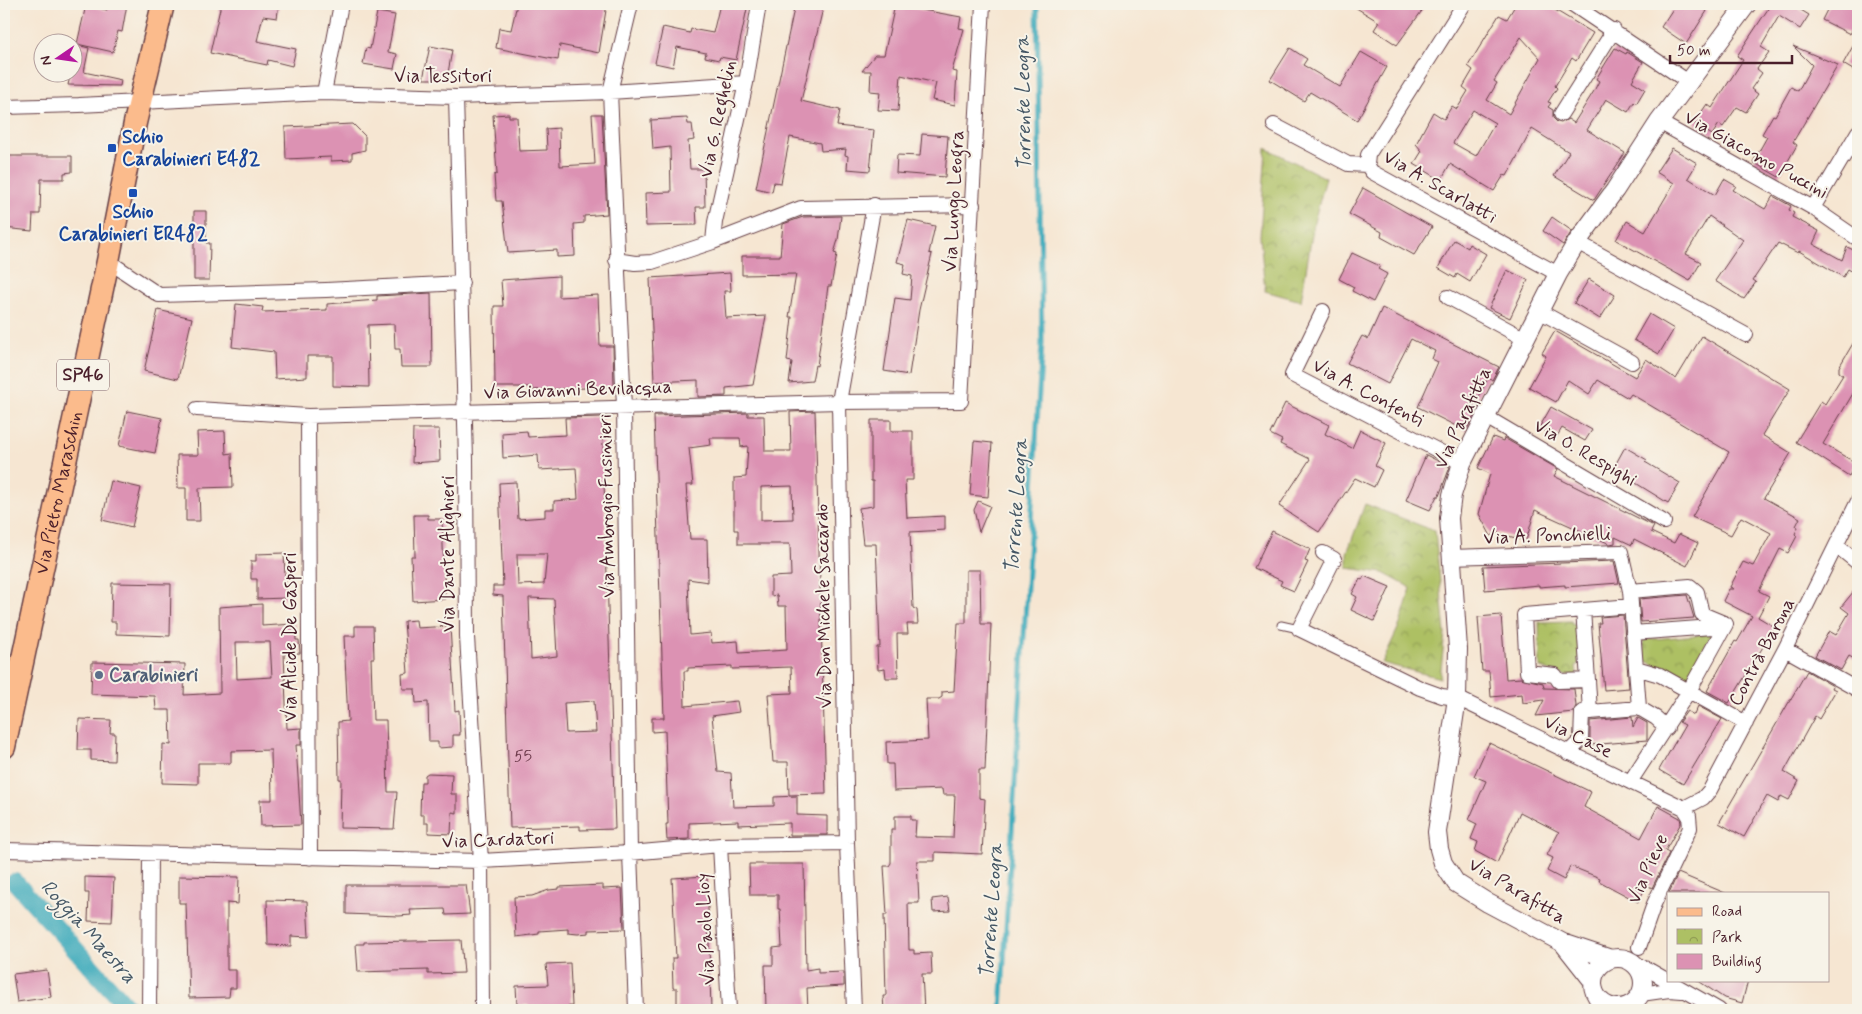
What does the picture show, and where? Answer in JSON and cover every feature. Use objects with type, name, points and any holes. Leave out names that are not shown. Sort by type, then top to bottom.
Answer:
[{"type":"main road","name":"Via Pietro Maraschin","points":[[4,746],[108,261],[140,102],[163,4]]},
{"type":"street","points":[[324,93],[341,4]]},
{"type":"street","name":"Via Ambrogio Fusinieri","points":[[632,4],[610,92],[624,407],[630,853],[636,1010]]},
{"type":"street","name":"Via G. Reghelin","points":[[713,242],[715,222],[746,83],[759,4]]},
{"type":"street","name":"Via Lungo Leogra","points":[[961,401],[983,4]]},
{"type":"street","points":[[1367,165],[1368,155],[1464,4]]},
{"type":"street","points":[[1572,4],[1614,30],[1690,83]]},
{"type":"street","name":"Via Parafitta","points":[[1611,959],[1563,943],[1464,888],[1456,882],[1444,863],[1439,849],[1437,832],[1457,698],[1458,649],[1450,558],[1451,503],[1462,463],[1558,274],[1577,242],[1615,190],[1660,122],[1747,4]]},
{"type":"street","points":[[1561,114],[1614,30]]},
{"type":"street","name":"Via Tessitori","points":[[4,106],[140,102],[324,93],[456,97],[610,92],[746,83]]},
{"type":"street","name":"Via Dante Alighieri","points":[[456,97],[465,412],[468,637],[481,861],[482,1010]]},
{"type":"street","name":"Via Giacomo Puccini","points":[[1660,122],[1813,208],[1858,239]]},
{"type":"street","name":"Via A. Scarlatti","points":[[1274,125],[1348,164],[1367,165],[1372,172],[1420,200],[1558,274]]},
{"type":"street","points":[[1813,208],[1858,132]]},
{"type":"street","points":[[616,260],[652,262],[713,242],[801,208],[874,205],[973,205]]},
{"type":"street","name":"Via Don Michele Saccardo","points":[[854,1010],[848,843],[839,402],[874,205]]},
{"type":"street","points":[[1577,242],[1746,335]]},
{"type":"street","points":[[108,261],[159,295],[326,290],[462,283]]},
{"type":"street","points":[[1448,297],[1525,338]]},
{"type":"street","name":"Via A. Confenti","points":[[1323,311],[1292,374],[1462,463]]},
{"type":"street","points":[[1539,311],[1632,362]]},
{"type":"street","name":"Via Giovanni Bevilacqua","points":[[196,409],[308,416],[839,402],[961,401]]},
{"type":"street","name":"Via Alcide De Gasperi","points":[[308,416],[310,858]]},
{"type":"street","name":"Via O. Respighi","points":[[1486,417],[1664,522]]},
{"type":"street","name":"Contrà Barona","points":[[1684,808],[1703,798],[1710,790],[1785,649],[1858,501]]},
{"type":"street","points":[[1837,546],[1858,563]]},
{"type":"street","name":"Via A. Ponchielli","points":[[1450,558],[1621,552],[1630,591],[1639,708]]},
{"type":"street","points":[[1299,629],[1334,559],[1323,553]]},
{"type":"street","points":[[1630,591],[1690,586],[1697,592],[1702,614],[1726,624]]},
{"type":"street","points":[[1588,680],[1559,681],[1555,675],[1527,672],[1524,614],[1631,606]]},
{"type":"street","points":[[1583,610],[1590,712]]},
{"type":"street","points":[[1633,634],[1726,624]]},
{"type":"street","points":[[1630,782],[1689,691],[1726,624]]},
{"type":"street","name":"Via Case","points":[[1299,629],[1420,688],[1442,696],[1457,698],[1568,754],[1684,808]]},
{"type":"street","points":[[1785,649],[1858,690]]},
{"type":"street","points":[[1636,668],[1660,675],[1746,723]]},
{"type":"street","points":[[1568,754],[1581,740],[1582,712],[1639,708],[1656,718],[1666,728]]},
{"type":"street","name":"Via Pieve","points":[[1636,955],[1654,904],[1690,828],[1689,816],[1684,808]]},
{"type":"street","name":"Via Cardatori","points":[[4,850],[481,861],[720,846],[848,843]]},
{"type":"street","name":"Via Paolo Lioy","points":[[720,846],[729,1010]]},
{"type":"street","points":[[150,854],[149,1010],[153,1010]]},
{"type":"street","name":"Via Parafitta","points":[[1563,943],[1593,981]]},
{"type":"street","points":[[1636,955],[1626,959],[1611,959],[1599,967],[1593,981],[1598,1005],[1612,1008],[1627,1008],[1641,994],[1669,990],[1685,992]]},
{"type":"street","points":[[1636,955],[1649,970],[1667,981]]},
{"type":"street","points":[[1636,955],[1643,977],[1641,994]]},
{"type":"street","points":[[1669,982],[1719,1010]]},
{"type":"lane","points":[[1281,625],[1299,629]]},
{"type":"green space","points":[[1266,148],[1326,178],[1314,222],[1301,301],[1265,291],[1260,236]]},
{"type":"green space","points":[[1365,504],[1435,531],[1445,633],[1440,678],[1382,663],[1400,624],[1411,588],[1383,573],[1347,568],[1347,553]]},
{"type":"green space","points":[[1571,621],[1574,625],[1581,625],[1583,660],[1576,667],[1577,676],[1574,678],[1540,668],[1539,622]]},
{"type":"green space","points":[[1713,631],[1687,682],[1645,660],[1643,640],[1697,635]]},
{"type":"building","points":[[108,4],[127,4],[122,32],[118,31],[113,52],[82,45],[82,32],[80,32],[86,5],[107,10]]},
{"type":"building","points":[[221,4],[279,4],[277,18],[263,16],[257,41],[296,49],[292,66],[268,60],[267,65],[210,53]]},
{"type":"building","points":[[517,4],[607,4],[599,53],[560,45],[558,60],[496,48],[499,28],[511,30]]},
{"type":"building","points":[[720,4],[748,4],[736,60],[720,57],[719,60],[705,57],[706,53],[677,47],[673,67],[655,63],[663,27],[690,33],[691,29],[713,33]]},
{"type":"building","points":[[795,4],[824,4],[801,101],[840,110],[837,126],[874,130],[870,171],[847,169],[848,156],[845,155],[846,149],[821,151],[820,143],[790,137],[781,183],[774,182],[772,192],[756,188]]},
{"type":"building","points":[[1350,4],[1417,4],[1424,8],[1397,45],[1374,30],[1379,22]]},
{"type":"building","points":[[1516,4],[1545,4],[1593,33],[1576,61],[1572,58],[1555,86],[1557,88],[1548,102],[1551,103],[1548,107],[1553,110],[1553,118],[1557,122],[1561,123],[1568,119],[1574,123],[1594,91],[1599,81],[1596,79],[1615,48],[1626,54],[1627,52],[1643,62],[1632,81],[1645,89],[1636,104],[1634,102],[1628,112],[1606,99],[1587,130],[1625,153],[1594,200],[1554,176],[1569,152],[1532,129],[1507,176],[1504,175],[1494,191],[1450,164],[1441,180],[1414,164],[1422,151],[1416,144],[1433,112],[1444,119],[1452,106],[1457,109],[1468,91],[1463,87],[1473,70],[1468,66],[1499,15],[1507,19]],"holes":[[[1521,37],[1540,58],[1509,114],[1487,100],[1497,83],[1494,81]],[[1473,110],[1495,123],[1476,156],[1453,143]]]},
{"type":"building","points":[[1676,4],[1696,4],[1707,11],[1686,44],[1661,27]]},
{"type":"building","points":[[1759,4],[1791,4],[1809,15],[1800,29],[1779,16],[1761,47],[1769,52],[1757,69],[1762,73],[1751,89],[1758,94],[1746,112],[1737,107],[1723,127],[1719,124],[1712,135],[1694,123],[1707,104],[1712,108],[1743,60],[1737,56],[1768,9]]},
{"type":"building","points":[[1830,4],[1858,4],[1858,21],[1850,34],[1822,20]]},
{"type":"building","points":[[895,5],[961,17],[959,28],[964,29],[952,71],[957,72],[955,105],[932,100],[936,83],[901,75],[898,111],[878,110],[880,92],[870,91],[871,71],[862,71],[875,55],[884,55]]},
{"type":"building","points":[[377,12],[395,15],[388,52],[397,54],[394,69],[363,64],[366,48],[370,49]]},
{"type":"building","points":[[1858,37],[1858,73],[1843,64]]},
{"type":"building","points":[[82,46],[89,48],[84,72],[121,80],[120,86],[68,85],[69,82],[82,82]]},
{"type":"building","points":[[430,46],[452,50],[447,79],[423,79]]},
{"type":"building","points":[[1793,46],[1838,65],[1793,142],[1797,145],[1779,177],[1753,162],[1767,137],[1762,134],[1773,115],[1775,116],[1791,87],[1798,91],[1812,65]]},
{"type":"building","points":[[1290,48],[1307,59],[1303,65],[1340,87],[1361,52],[1387,67],[1357,120],[1310,92],[1304,101],[1270,80]]},
{"type":"building","points":[[509,114],[509,117],[517,117],[519,151],[547,150],[546,129],[559,128],[560,166],[595,164],[592,114],[602,114],[607,214],[584,216],[584,223],[574,224],[575,256],[557,257],[557,250],[508,253],[502,201],[496,201],[494,175],[497,174],[493,115]]},
{"type":"building","points":[[687,118],[688,124],[692,124],[694,140],[688,141],[690,169],[704,169],[705,207],[696,207],[697,225],[646,226],[645,193],[671,192],[670,147],[653,149],[651,120]]},
{"type":"building","points":[[353,124],[365,136],[365,150],[352,153],[352,160],[331,161],[331,157],[286,159],[285,127]]},
{"type":"building","points":[[922,134],[948,136],[945,177],[896,173],[897,155],[920,156]]},
{"type":"building","points":[[1672,148],[1697,163],[1688,178],[1715,195],[1724,179],[1736,186],[1733,190],[1765,209],[1773,196],[1791,206],[1789,210],[1794,213],[1792,217],[1819,231],[1813,244],[1842,260],[1847,247],[1858,252],[1858,275],[1848,269],[1843,277],[1799,251],[1798,253],[1778,243],[1753,280],[1756,282],[1744,299],[1715,281],[1743,240],[1709,216],[1686,254],[1701,262],[1690,281],[1616,240],[1627,221],[1645,232],[1674,183],[1656,172]]},
{"type":"building","points":[[4,156],[72,156],[72,172],[64,173],[64,179],[41,179],[40,214],[33,214],[32,231],[4,228]]},
{"type":"building","points":[[1363,188],[1432,227],[1414,255],[1381,237],[1382,232],[1349,214]]},
{"type":"building","points":[[194,211],[206,211],[206,243],[210,243],[209,280],[194,280]]},
{"type":"building","points":[[841,216],[838,240],[834,253],[837,254],[831,286],[828,286],[817,366],[815,365],[812,381],[789,383],[792,362],[787,361],[792,317],[789,317],[796,274],[742,275],[742,256],[780,256],[783,224],[803,217]]},
{"type":"building","points":[[1552,217],[1572,231],[1563,245],[1543,231]]},
{"type":"building","points":[[908,220],[935,226],[929,253],[932,254],[919,310],[909,375],[884,371],[895,298],[910,300],[912,276],[903,274],[905,264],[897,262]]},
{"type":"building","points":[[1454,240],[1468,248],[1469,244],[1486,254],[1470,282],[1457,274],[1455,278],[1438,268]]},
{"type":"building","points":[[1352,253],[1380,266],[1378,269],[1387,274],[1373,302],[1352,291],[1354,287],[1339,279]]},
{"type":"building","points":[[1507,270],[1528,280],[1510,318],[1489,308]]},
{"type":"building","points":[[730,273],[731,291],[724,291],[726,318],[766,316],[753,385],[726,388],[726,396],[698,397],[698,380],[654,382],[650,278]]},
{"type":"building","points":[[559,276],[559,297],[598,295],[600,346],[613,346],[614,387],[532,390],[532,387],[495,387],[494,306],[503,306],[501,280]]},
{"type":"building","points":[[1589,279],[1615,295],[1600,319],[1574,303]]},
{"type":"building","points":[[431,293],[432,367],[401,367],[400,349],[395,349],[394,324],[368,325],[369,387],[333,386],[333,356],[307,356],[307,377],[275,379],[274,352],[232,347],[236,304],[263,307],[262,312],[327,310],[327,304],[377,300],[377,296]]},
{"type":"building","points":[[1382,308],[1499,367],[1492,380],[1488,378],[1477,401],[1481,403],[1466,431],[1418,407],[1438,362],[1432,359],[1435,351],[1411,339],[1388,384],[1347,363],[1362,336],[1368,339]]},
{"type":"building","points":[[158,310],[192,318],[178,379],[144,371]]},
{"type":"building","points":[[1649,314],[1674,329],[1659,354],[1634,340]]},
{"type":"building","points":[[1555,331],[1635,377],[1646,359],[1676,379],[1702,336],[1790,389],[1762,435],[1791,453],[1764,498],[1800,518],[1796,526],[1798,527],[1795,534],[1797,536],[1788,553],[1780,549],[1759,591],[1769,596],[1758,617],[1775,627],[1729,703],[1707,691],[1735,641],[1737,642],[1752,616],[1723,601],[1729,589],[1734,589],[1730,587],[1743,562],[1753,566],[1771,533],[1741,517],[1731,535],[1692,517],[1729,452],[1631,394],[1628,398],[1598,380],[1589,394],[1568,380],[1556,402],[1529,387],[1546,356],[1542,353]]},
{"type":"building","points":[[1858,335],[1858,385],[1823,444],[1856,463],[1849,476],[1796,442],[1821,401],[1825,404],[1843,375],[1839,372],[1839,367]]},
{"type":"building","points":[[1285,403],[1329,425],[1325,434],[1352,448],[1360,430],[1386,443],[1375,466],[1382,470],[1374,487],[1355,478],[1319,532],[1279,506],[1310,459],[1280,444],[1282,440],[1270,434]]},
{"type":"building","points":[[1551,407],[1592,430],[1585,441],[1562,428],[1556,438],[1539,428]]},
{"type":"building","points":[[127,411],[162,418],[155,453],[119,446]]},
{"type":"building","points":[[815,411],[826,794],[789,795],[788,762],[773,762],[768,694],[792,693],[791,667],[732,669],[732,666],[688,668],[688,671],[684,671],[685,706],[737,701],[739,712],[712,716],[718,772],[731,773],[733,807],[774,806],[774,797],[797,796],[797,815],[827,816],[827,835],[790,835],[790,823],[738,825],[738,821],[689,823],[689,839],[667,840],[665,731],[652,732],[652,718],[664,718],[654,416],[748,413],[748,416],[764,416],[765,451],[791,451],[790,412]],"holes":[[[710,438],[740,438],[741,447],[748,446],[746,477],[734,478],[734,530],[738,530],[738,544],[790,544],[791,576],[771,577],[771,596],[777,595],[778,606],[786,606],[787,650],[739,653],[738,641],[712,643],[711,633],[690,635],[688,579],[708,582],[707,539],[690,539],[686,485],[693,485],[689,448],[711,445]],[[792,486],[793,519],[761,520],[761,487]]]},
{"type":"building","points":[[602,417],[615,829],[580,830],[580,826],[510,828],[503,596],[493,595],[493,586],[503,586],[499,483],[516,482],[518,519],[545,517],[545,509],[554,509],[554,501],[578,499],[576,468],[539,470],[538,455],[503,458],[502,433],[527,431],[528,437],[566,435],[565,418]],"holes":[[[517,554],[547,554],[544,584],[518,585]],[[529,598],[554,599],[557,656],[531,659]],[[594,701],[596,732],[566,733],[564,703]]]},
{"type":"building","points":[[871,420],[891,420],[891,431],[913,431],[913,480],[905,480],[907,518],[945,516],[945,530],[910,532],[913,608],[917,610],[918,624],[907,624],[908,634],[897,634],[898,678],[886,678],[885,669],[878,670],[877,647],[880,647],[876,544],[863,544],[859,508],[873,506]]},
{"type":"building","points":[[413,429],[439,429],[440,461],[412,463]]},
{"type":"building","points":[[225,431],[226,454],[232,453],[233,487],[199,488],[200,521],[186,521],[186,488],[178,488],[177,455],[198,455],[197,432]]},
{"type":"building","points":[[1493,437],[1503,441],[1504,438],[1558,469],[1554,476],[1654,526],[1651,532],[1674,543],[1679,534],[1698,543],[1687,566],[1634,539],[1632,545],[1615,537],[1615,543],[1610,544],[1535,510],[1526,541],[1498,533],[1491,536],[1479,514],[1490,474],[1478,468]]},
{"type":"building","points":[[974,441],[992,443],[988,497],[970,495]]},
{"type":"building","points":[[1625,447],[1647,460],[1645,462],[1680,483],[1668,503],[1613,469]]},
{"type":"building","points":[[1426,455],[1450,467],[1439,496],[1437,496],[1430,510],[1406,500]]},
{"type":"building","points":[[111,481],[141,488],[132,527],[102,520]]},
{"type":"building","points":[[978,501],[990,506],[979,532],[974,510]]},
{"type":"building","points":[[414,515],[428,515],[428,519],[442,519],[445,599],[413,601],[411,556],[415,556]]},
{"type":"building","points":[[1272,531],[1310,549],[1305,561],[1308,562],[1294,591],[1280,585],[1282,581],[1254,568]]},
{"type":"building","points":[[284,553],[286,598],[257,599],[257,579],[251,579],[251,561],[256,561],[256,554]]},
{"type":"building","points":[[1614,561],[1619,583],[1565,587],[1565,585],[1539,587],[1539,585],[1485,590],[1483,566]]},
{"type":"building","points":[[966,570],[980,570],[981,624],[991,624],[985,770],[979,770],[979,798],[985,799],[982,854],[935,852],[935,861],[917,861],[919,903],[908,903],[909,950],[914,950],[914,954],[931,953],[932,974],[922,974],[924,1010],[884,1010],[883,996],[886,996],[884,915],[887,915],[884,866],[889,866],[891,863],[891,829],[895,829],[895,816],[911,816],[911,820],[916,820],[915,837],[953,838],[955,795],[943,795],[942,789],[894,791],[893,764],[887,764],[886,742],[928,740],[926,699],[939,699],[942,697],[942,692],[954,691],[958,623],[966,623]]},
{"type":"building","points":[[1364,576],[1390,587],[1374,621],[1351,610],[1357,597],[1352,594],[1360,579],[1362,580]]},
{"type":"building","points":[[112,583],[171,584],[170,636],[116,634],[116,622],[111,622]]},
{"type":"building","points":[[1858,586],[1858,661],[1849,656],[1841,670],[1815,656],[1829,631],[1836,635],[1849,613],[1841,607]]},
{"type":"building","points":[[1687,595],[1694,618],[1641,622],[1639,599]]},
{"type":"building","points":[[262,604],[262,626],[295,624],[296,640],[299,640],[300,653],[284,654],[287,729],[301,728],[301,745],[296,745],[301,825],[261,826],[260,800],[272,800],[271,750],[231,751],[231,763],[198,763],[198,784],[162,783],[163,744],[171,745],[170,710],[156,710],[155,696],[91,694],[92,662],[185,664],[184,695],[220,693],[219,607]],"holes":[[[236,642],[270,642],[272,677],[237,679]]]},
{"type":"building","points":[[1501,615],[1506,679],[1521,678],[1543,683],[1544,688],[1574,689],[1576,706],[1573,712],[1536,716],[1544,700],[1523,703],[1522,694],[1491,697],[1489,671],[1482,671],[1478,617]]},
{"type":"building","points":[[1623,615],[1629,688],[1604,690],[1598,623],[1601,623],[1600,617]]},
{"type":"building","points":[[416,620],[417,628],[450,626],[455,711],[459,710],[460,735],[453,735],[453,747],[438,748],[438,742],[429,742],[428,702],[416,703],[415,689],[403,689],[402,674],[408,673],[404,621]]},
{"type":"building","points":[[355,626],[373,626],[374,658],[371,658],[373,720],[386,720],[388,792],[397,792],[394,829],[340,828],[341,779],[339,779],[338,722],[348,721],[344,636],[355,636]]},
{"type":"building","points":[[1807,671],[1833,686],[1832,688],[1836,690],[1819,719],[1815,716],[1784,772],[1799,781],[1789,800],[1781,796],[1778,802],[1767,796],[1744,837],[1719,823]]},
{"type":"building","points":[[1698,706],[1722,719],[1683,784],[1659,770],[1685,725],[1679,722],[1687,711],[1694,715]]},
{"type":"building","points":[[1632,717],[1633,727],[1638,718],[1647,723],[1647,740],[1590,745],[1590,721]]},
{"type":"building","points":[[79,719],[111,720],[110,733],[115,733],[114,761],[91,760],[91,750],[78,750]]},
{"type":"building","points":[[1489,743],[1591,792],[1584,807],[1641,838],[1658,806],[1680,818],[1681,823],[1665,851],[1669,853],[1652,888],[1647,885],[1638,902],[1599,881],[1600,878],[1570,866],[1564,880],[1547,871],[1553,858],[1547,855],[1559,832],[1520,812],[1497,863],[1475,851],[1478,842],[1471,839],[1477,824],[1469,820],[1486,781],[1474,776]]},
{"type":"building","points":[[428,773],[452,774],[451,794],[457,794],[457,813],[452,812],[451,834],[428,833],[428,823],[424,823],[424,815],[420,815],[421,782],[425,782],[425,775]]},
{"type":"building","points":[[749,864],[804,864],[806,970],[818,968],[818,973],[844,972],[844,986],[807,988],[808,1010],[766,1010],[765,965],[773,965],[773,948],[782,947],[780,909],[778,909],[778,895],[750,895]]},
{"type":"building","points":[[1678,873],[1723,892],[1669,892]]},
{"type":"building","points":[[179,876],[239,877],[238,904],[227,903],[227,970],[236,970],[236,988],[230,988],[229,997],[189,998],[186,903],[179,903]]},
{"type":"building","points":[[707,876],[711,1010],[677,1010],[677,988],[673,988],[672,958],[676,958],[672,878]]},
{"type":"building","points":[[85,877],[114,878],[112,922],[88,921],[89,893],[85,893]]},
{"type":"building","points":[[346,885],[466,885],[470,914],[446,915],[445,909],[410,910],[411,915],[399,916],[346,914]]},
{"type":"building","points":[[603,885],[603,889],[622,888],[624,929],[589,930],[589,933],[578,934],[568,933],[568,929],[539,931],[539,934],[516,937],[514,897],[532,896],[549,890],[559,889],[559,887]]},
{"type":"building","points":[[948,897],[950,911],[933,912],[932,899]]},
{"type":"building","points":[[267,900],[307,901],[309,937],[291,936],[291,946],[268,945]]},
{"type":"building","points":[[461,940],[464,973],[428,974],[428,970],[358,972],[356,944],[364,944],[364,942]]},
{"type":"building","points":[[570,963],[572,1006],[563,1007],[563,1010],[529,1010],[528,1005],[517,1005],[516,986],[548,985],[546,964]]},
{"type":"building","points":[[47,970],[51,997],[17,1002],[13,974]]},
{"type":"building","points":[[1700,982],[1747,982],[1742,1003],[1724,998]]},
{"type":"waterway","name":"Torrente Leogra","points":[[1001,1010],[1042,343],[1037,4]]},
{"type":"waterway","name":"Roggia Maestra","points":[[15,882],[130,1010]]},
{"type":"place","name":"Schio Carabinieri E482","points":[[112,148]]},
{"type":"place","name":"Schio Carabinieri ER482","points":[[133,193]]},
{"type":"place","name":"Carabinieri","points":[[99,675]]}]
